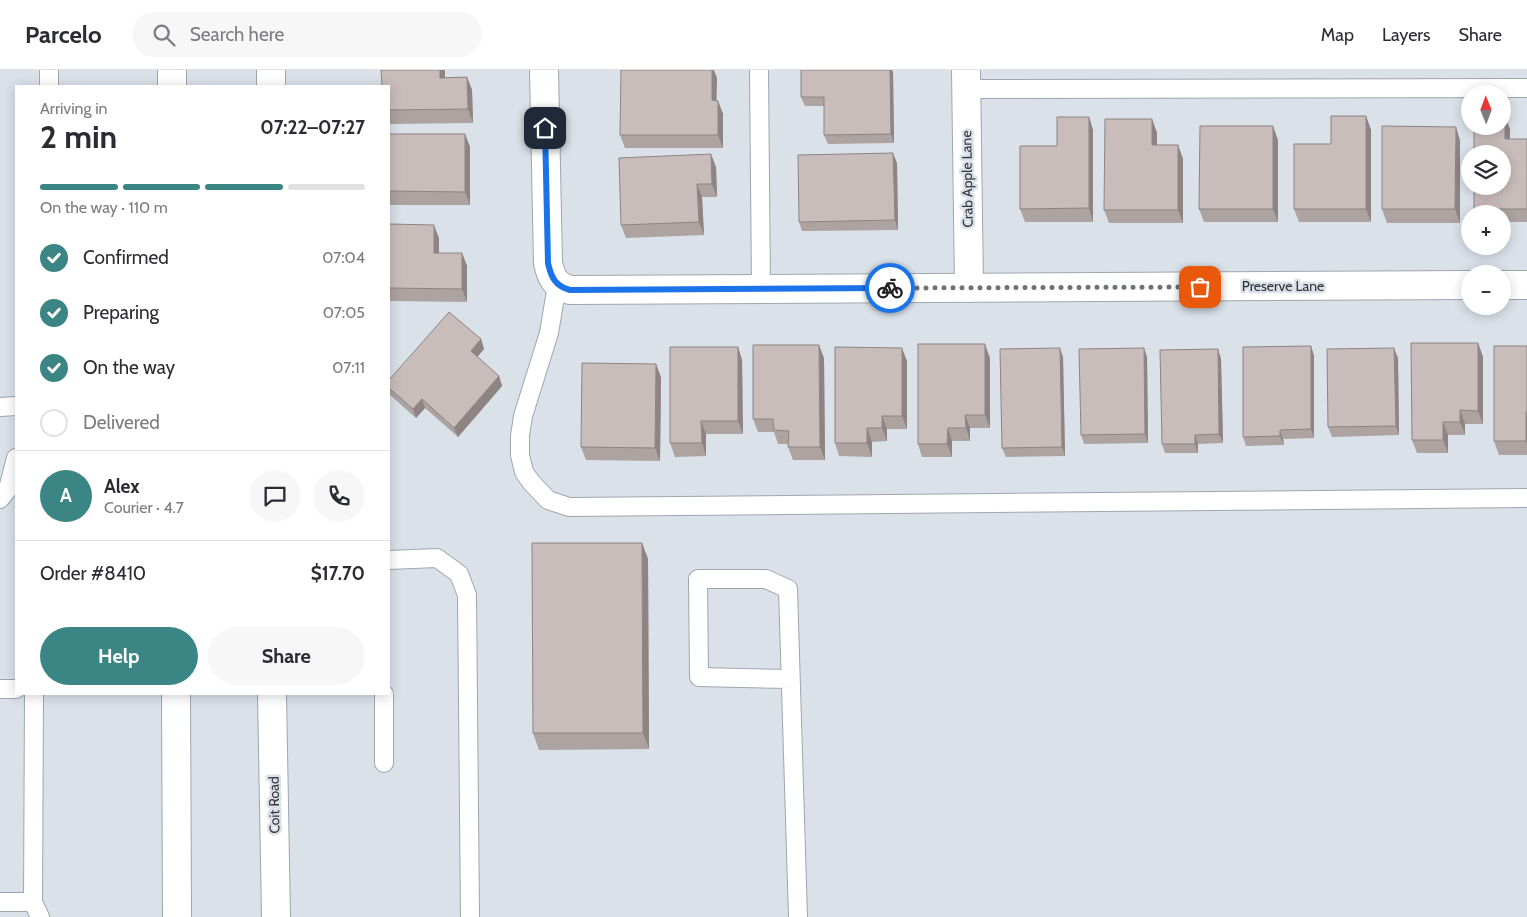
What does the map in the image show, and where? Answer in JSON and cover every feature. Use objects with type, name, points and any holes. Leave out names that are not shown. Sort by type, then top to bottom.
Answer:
[{"type":"street","points":[[172,70],[172,85]]},
{"type":"street","points":[[271,70],[271,85]]},
{"type":"street","points":[[544,70],[548,263],[552,277],[557,285]]},
{"type":"street","name":"Crab Apple Lane","points":[[966,80],[969,288]]},
{"type":"street","name":"Preserve Lane","points":[[557,285],[570,290],[1461,285]]},
{"type":"street","points":[[1511,285],[1527,285]]},
{"type":"street","points":[[176,695],[177,917]]},
{"type":"street","name":"Coit Road","points":[[272,695],[276,917]]},
{"type":"lane","points":[[49,70],[49,85]]},
{"type":"lane","points":[[759,70],[761,289]]},
{"type":"lane","points":[[966,80],[1527,88]]},
{"type":"lane","points":[[557,285],[549,334],[523,416],[520,455],[524,472],[531,482],[548,500],[569,507],[1527,498]]},
{"type":"lane","points":[[0,407],[15,406]]},
{"type":"lane","points":[[0,499],[8,489],[15,462]]},
{"type":"lane","points":[[390,560],[437,558],[459,574],[467,595],[470,917]]},
{"type":"lane","points":[[790,678],[699,677],[698,579],[766,579],[788,589],[798,917]]},
{"type":"lane","points":[[0,689],[15,689]]},
{"type":"lane","points":[[0,902],[36,910],[34,695]]},
{"type":"lane","points":[[384,695],[384,763]]},
{"type":"building","points":[[381,70],[440,70],[440,78],[467,77],[468,109],[390,110],[390,85],[382,85]]},
{"type":"building","points":[[621,70],[712,70],[712,100],[718,101],[718,135],[620,135]]},
{"type":"building","points":[[801,70],[890,70],[891,134],[824,135],[824,97],[801,97]]},
{"type":"building","points":[[1331,116],[1366,116],[1366,209],[1294,209],[1294,144],[1331,144]]},
{"type":"building","points":[[1057,117],[1089,117],[1089,208],[1020,209],[1020,146],[1057,146]]},
{"type":"building","points":[[1105,119],[1152,119],[1152,145],[1178,145],[1178,210],[1104,210]]},
{"type":"building","points":[[1200,126],[1273,126],[1273,209],[1199,209]]},
{"type":"building","points":[[1382,126],[1456,127],[1455,209],[1382,209]]},
{"type":"building","points":[[390,134],[465,134],[465,192],[390,191]]},
{"type":"building","points":[[1474,135],[1505,135],[1505,139],[1527,139],[1527,209],[1511,209],[1511,205],[1474,205],[1474,195],[1511,195],[1511,145],[1474,145]]},
{"type":"building","points":[[893,153],[895,220],[799,222],[798,155]]},
{"type":"building","points":[[711,154],[712,184],[697,184],[699,222],[621,225],[619,158]]},
{"type":"building","points":[[390,224],[434,225],[434,253],[462,253],[462,289],[390,288]]},
{"type":"building","points":[[449,312],[481,339],[471,351],[499,376],[454,428],[422,399],[413,409],[390,389],[390,379]]},
{"type":"building","points":[[1411,343],[1478,343],[1478,411],[1460,410],[1460,422],[1443,422],[1443,440],[1412,440]]},
{"type":"building","points":[[918,344],[985,344],[985,415],[965,415],[966,428],[948,428],[947,444],[918,444]]},
{"type":"building","points":[[753,345],[819,345],[820,447],[788,447],[789,431],[774,430],[773,419],[753,419]]},
{"type":"building","points":[[1311,346],[1311,429],[1280,430],[1280,436],[1243,437],[1243,347]]},
{"type":"building","points":[[1494,346],[1527,346],[1526,441],[1494,441]]},
{"type":"building","points":[[670,347],[738,347],[738,421],[701,421],[702,443],[670,443]]},
{"type":"building","points":[[835,347],[902,348],[902,416],[882,416],[882,428],[867,428],[867,443],[835,443]]},
{"type":"building","points":[[1060,348],[1062,447],[1002,448],[1000,349]]},
{"type":"building","points":[[1144,348],[1145,434],[1081,435],[1079,349]]},
{"type":"building","points":[[1394,348],[1396,426],[1328,427],[1327,349]]},
{"type":"building","points":[[1218,349],[1219,434],[1195,435],[1195,444],[1162,444],[1160,350]]},
{"type":"building","points":[[582,363],[656,364],[655,448],[581,447]]},
{"type":"building","points":[[532,543],[642,543],[643,733],[533,733]]},
{"type":"way so far","points":[[890,288],[1200,287]]},
{"type":"route","points":[[545,128],[548,263],[552,277],[557,285],[562,288],[570,290],[890,288]]}]
